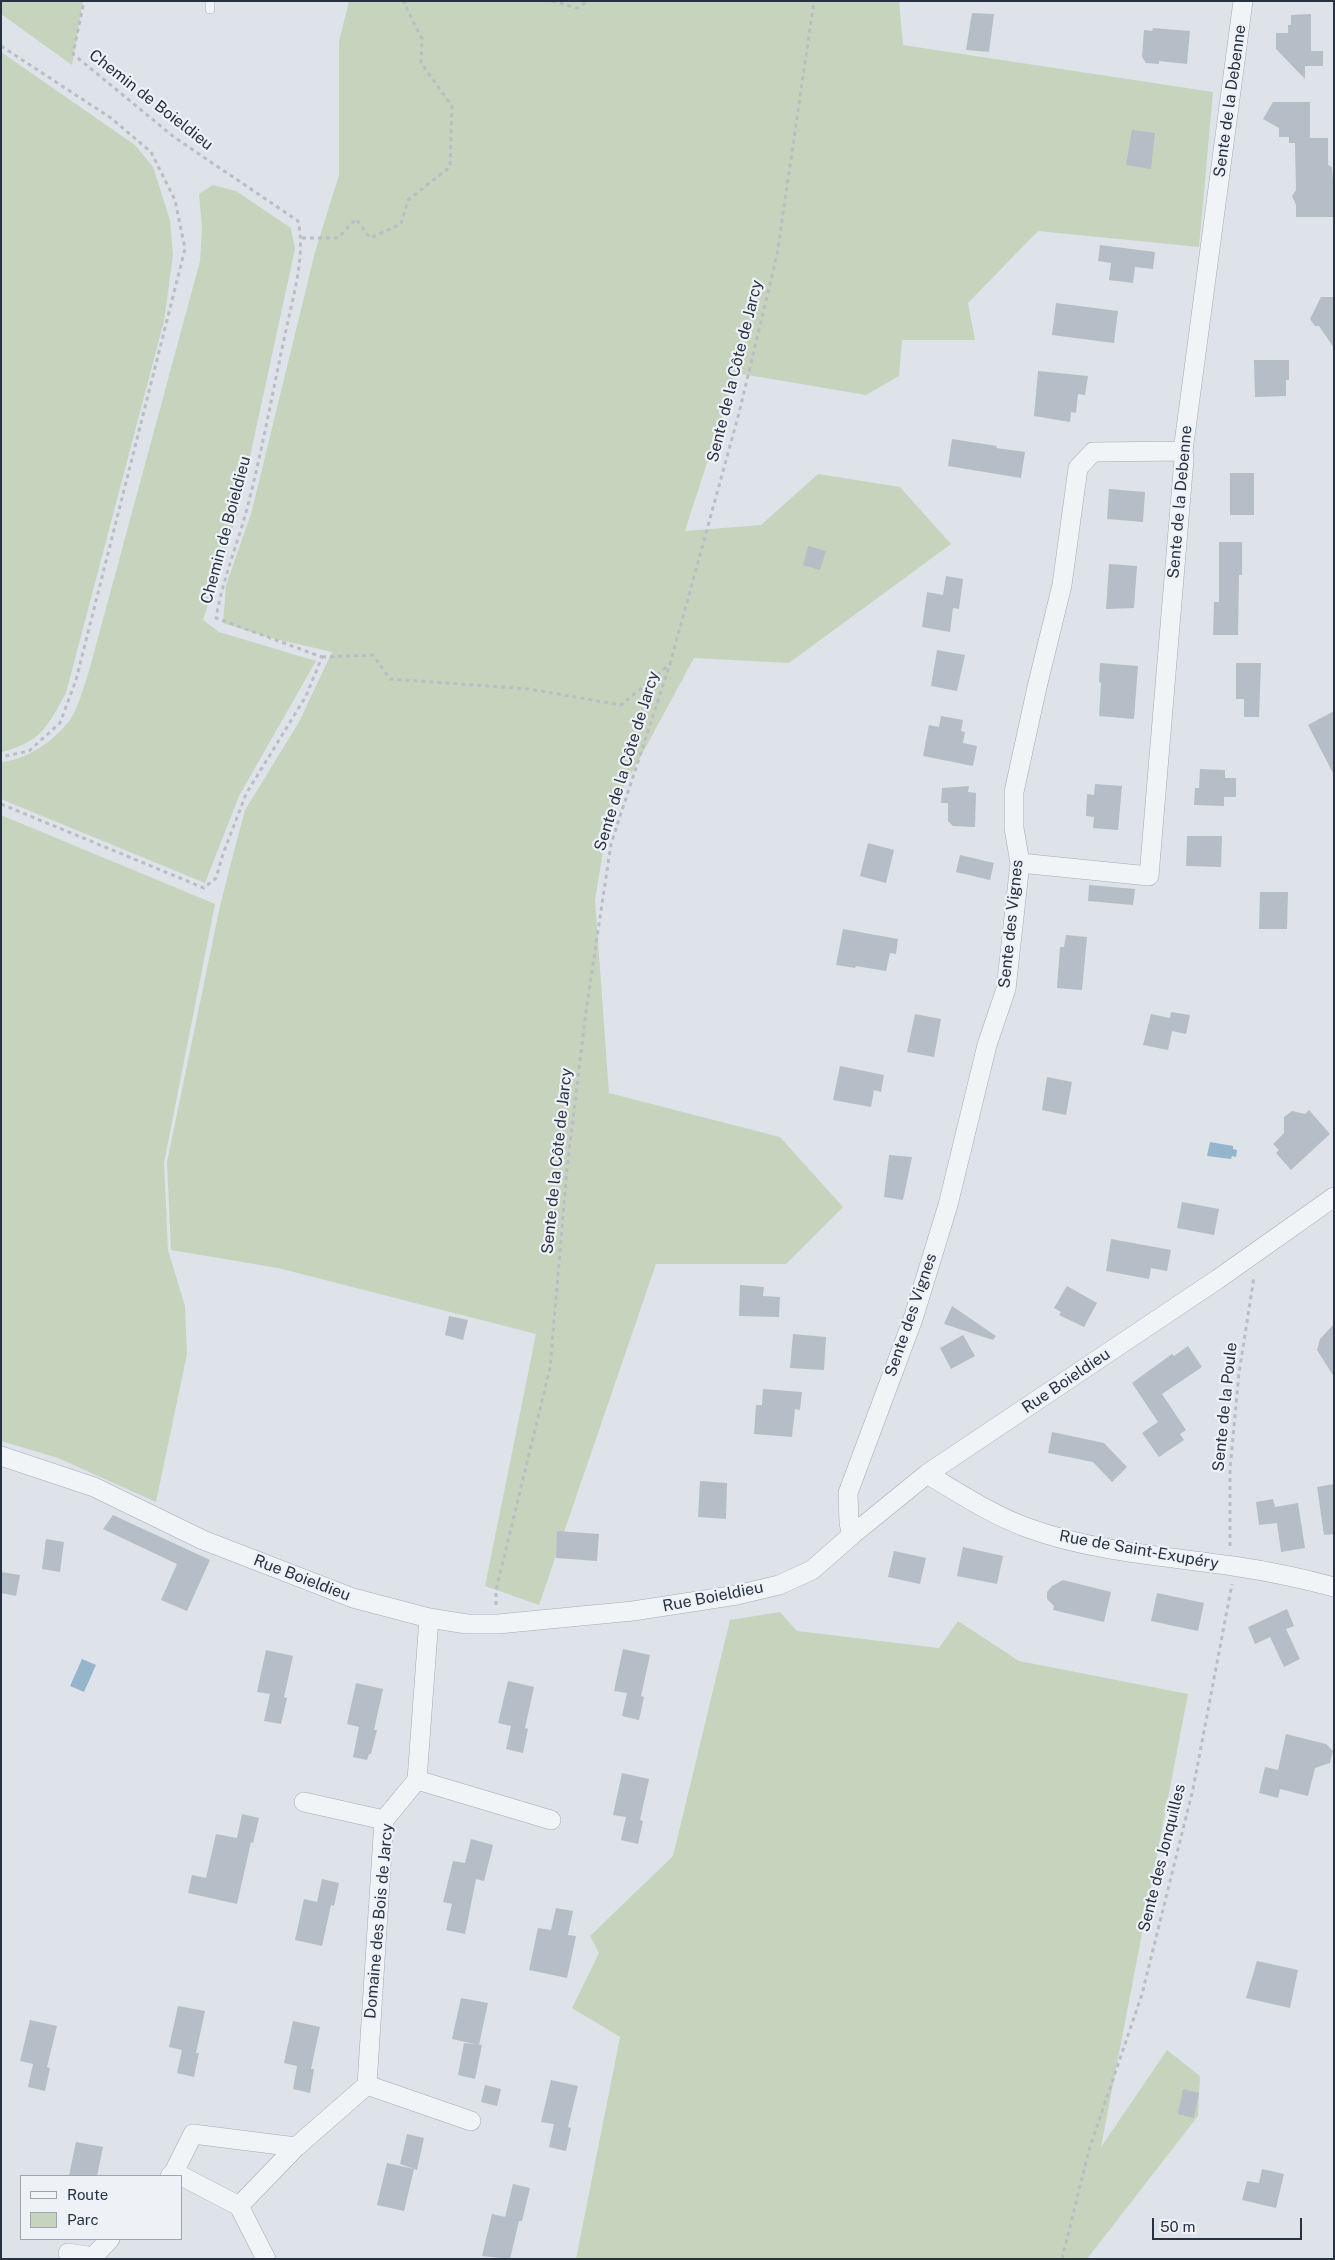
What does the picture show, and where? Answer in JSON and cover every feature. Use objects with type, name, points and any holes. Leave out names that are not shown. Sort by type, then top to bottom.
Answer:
[{"type":"street","name":"Sente de la Debenne","points":[[1020,863],[1149,876],[1184,459],[1183,452],[1243,1]]},
{"type":"street","name":"Sente des Vignes","points":[[852,1534],[848,1523],[848,1493],[913,1319],[948,1205],[987,1045],[1006,989],[1020,863],[1014,828],[1014,792],[1031,712],[1062,585],[1078,468],[1093,452],[1183,452]]},
{"type":"street","name":"Rue Boieldieu","points":[[1,1456],[94,1487],[203,1540],[344,1595],[428,1618],[467,1624],[498,1624],[676,1605],[737,1595],[779,1585],[812,1570],[852,1534],[927,1474],[1258,1251],[1334,1197]]},
{"type":"street","name":"Rue de Saint-Exupéry","points":[[927,1474],[966,1498],[1026,1528],[1065,1540],[1127,1552],[1235,1566],[1334,1587]]},
{"type":"street","points":[[428,1618],[417,1780],[551,1820]]},
{"type":"street","name":"Domaine des Bois de Jarcy","points":[[367,2085],[384,1820],[417,1780]]},
{"type":"street","points":[[304,1802],[384,1820]]},
{"type":"street","points":[[239,2206],[296,2147],[367,2085],[471,2121]]},
{"type":"street","points":[[172,2174],[193,2134],[296,2147]]},
{"type":"street","points":[[182,2179],[239,2206],[266,2259]]},
{"type":"street","points":[[68,2253],[93,2257],[109,2240]]},
{"type":"path","name":"Chemin de Boieldieu","points":[[84,1],[73,54],[174,138],[298,221],[302,238],[293,297],[263,440],[242,523],[222,584],[216,618],[322,657]]},
{"type":"path","points":[[302,238],[338,238],[356,219],[370,238],[401,224],[408,200],[450,167],[452,106],[420,62],[422,40],[404,3],[405,1]]},
{"type":"path","points":[[552,1],[577,8],[588,1]]},
{"type":"path","name":"Sente de la Côte de Jarcy","points":[[498,1624],[496,1590],[550,1368],[568,1159],[586,1010],[611,844],[670,664],[739,413],[778,255],[814,1]]},
{"type":"path","points":[[1,46],[111,118],[151,152],[175,200],[185,249],[76,680],[60,723],[29,751],[1,757]]},
{"type":"path","points":[[1,804],[204,888],[216,878],[246,794],[306,696],[322,657],[373,655],[390,679],[529,689],[621,705],[670,664]]},
{"type":"path","name":"Sente de la Poule","points":[[1235,1566],[1229,1542],[1230,1469],[1239,1373],[1258,1251]]},
{"type":"path","name":"Sente des Jonquilles","points":[[1062,2259],[1089,2150],[1142,1994],[1193,1789],[1235,1566]]},
{"type":"green space","points":[[1,1],[83,1],[72,65],[1,14]]},
{"type":"green space","points":[[349,1],[899,1],[903,45],[1213,92],[1199,247],[1038,231],[968,303],[975,340],[902,340],[899,376],[866,395],[736,373],[685,531],[761,525],[818,474],[900,487],[951,544],[789,663],[694,658],[609,815],[595,900],[609,1093],[780,1137],[843,1207],[786,1264],[656,1264],[539,1605],[485,1586],[536,1334],[278,1268],[171,1250],[167,1162],[220,906],[245,810],[299,722],[332,652],[267,637],[223,623],[226,585],[251,514],[315,252],[339,175],[339,42]]},
{"type":"green space","points":[[1,52],[135,145],[153,167],[170,220],[173,255],[164,321],[66,693],[54,715],[42,731],[26,743],[2,752]]},
{"type":"green space","points":[[213,185],[236,191],[291,228],[295,249],[238,512],[203,620],[219,632],[316,661],[239,796],[205,883],[1,799],[1,762],[20,758],[56,736],[69,721],[78,704],[89,671],[200,261],[202,228],[199,194]]},
{"type":"green space","points":[[1,815],[215,904],[164,1163],[168,1250],[185,1306],[187,1354],[156,1502],[58,1458],[1,1441]]},
{"type":"green space","points":[[780,1612],[797,1631],[939,1648],[958,1621],[1019,1661],[1188,1694],[1101,2147],[1167,2050],[1200,2076],[1198,2116],[1087,2259],[576,2259],[620,2037],[572,2008],[599,1953],[590,1936],[673,1856],[730,1620]]},
{"type":"water","points":[[1210,1142],[1233,1146],[1233,1149],[1237,1150],[1236,1157],[1232,1156],[1231,1159],[1207,1156]]},
{"type":"water","points":[[82,1659],[96,1665],[84,1692],[70,1686]]},
{"type":"building","points":[[972,13],[994,14],[989,52],[966,50]]},
{"type":"building","points":[[1311,14],[1311,51],[1323,51],[1323,66],[1305,66],[1305,79],[1276,49],[1276,33],[1288,33],[1288,25],[1291,25],[1291,15]]},
{"type":"building","points":[[1153,28],[1190,31],[1187,64],[1159,61],[1159,64],[1146,63],[1142,57],[1144,30],[1152,31]]},
{"type":"building","points":[[1273,102],[1310,102],[1310,138],[1328,138],[1328,165],[1332,167],[1334,192],[1333,217],[1296,217],[1296,205],[1292,196],[1296,190],[1295,143],[1289,143],[1289,137],[1279,137],[1279,128],[1263,119]]},
{"type":"building","points":[[1132,130],[1155,133],[1151,169],[1126,165]]},
{"type":"building","points":[[1100,245],[1155,252],[1153,269],[1135,267],[1133,283],[1109,280],[1111,263],[1098,261]]},
{"type":"building","points":[[1321,297],[1334,297],[1334,348],[1319,326],[1315,326],[1310,319]]},
{"type":"building","points":[[1056,303],[1118,311],[1114,343],[1052,335]]},
{"type":"building","points":[[1254,360],[1289,360],[1289,380],[1286,380],[1286,396],[1255,397]]},
{"type":"building","points":[[1038,371],[1088,376],[1085,395],[1078,394],[1076,413],[1071,412],[1070,422],[1034,416]]},
{"type":"building","points":[[952,439],[1025,452],[1021,478],[948,466]]},
{"type":"building","points":[[1230,473],[1254,473],[1254,515],[1230,515]]},
{"type":"building","points":[[1109,489],[1145,492],[1143,522],[1107,519]]},
{"type":"building","points":[[1219,542],[1242,542],[1242,575],[1239,575],[1238,635],[1213,635],[1214,602],[1219,602]]},
{"type":"building","points":[[808,546],[826,551],[820,570],[803,565]]},
{"type":"building","points":[[1109,564],[1137,566],[1134,608],[1106,609]]},
{"type":"building","points":[[946,576],[963,579],[959,609],[953,608],[950,632],[922,627],[927,592],[943,595]]},
{"type":"building","points":[[937,650],[965,655],[957,691],[931,686]]},
{"type":"building","points":[[1100,663],[1138,666],[1134,719],[1099,716]]},
{"type":"building","points":[[1236,663],[1261,663],[1259,717],[1244,717],[1244,699],[1236,699]]},
{"type":"building","points":[[1334,711],[1334,775],[1308,725]]},
{"type":"building","points":[[941,716],[963,720],[961,731],[965,732],[963,743],[977,746],[973,766],[923,756],[929,725],[939,727]]},
{"type":"building","points":[[1200,769],[1225,770],[1225,778],[1236,778],[1236,797],[1224,797],[1224,806],[1194,805],[1195,788],[1199,788]]},
{"type":"building","points":[[1095,784],[1122,786],[1118,830],[1093,828],[1094,817],[1086,816],[1087,794],[1094,795]]},
{"type":"building","points":[[969,786],[968,792],[976,793],[975,827],[953,826],[948,821],[948,803],[941,803],[942,788]]},
{"type":"building","points":[[1187,836],[1222,836],[1221,867],[1186,866]]},
{"type":"building","points":[[868,843],[894,850],[886,883],[860,876]]},
{"type":"building","points":[[960,855],[994,863],[990,880],[956,872]]},
{"type":"building","points":[[1089,885],[1135,889],[1133,905],[1088,901]]},
{"type":"building","points":[[1260,892],[1288,892],[1287,929],[1259,929]]},
{"type":"building","points":[[843,929],[898,939],[896,954],[890,953],[886,971],[836,965]]},
{"type":"building","points":[[1066,935],[1087,937],[1082,990],[1057,988],[1060,947],[1064,947]]},
{"type":"building","points":[[1171,1012],[1190,1015],[1186,1034],[1172,1031],[1168,1050],[1143,1045],[1151,1014],[1170,1018]]},
{"type":"building","points":[[915,1014],[941,1019],[934,1057],[907,1052]]},
{"type":"building","points":[[840,1066],[884,1075],[881,1092],[874,1090],[871,1107],[833,1100]]},
{"type":"building","points":[[1047,1077],[1072,1082],[1066,1115],[1042,1110]]},
{"type":"building","points":[[1309,1110],[1330,1134],[1291,1170],[1276,1153],[1279,1150],[1273,1144],[1284,1133],[1284,1117],[1292,1111],[1305,1114]]},
{"type":"building","points":[[889,1155],[912,1157],[903,1200],[884,1197]]},
{"type":"building","points":[[1182,1202],[1219,1209],[1214,1235],[1177,1228]]},
{"type":"building","points":[[1111,1239],[1171,1250],[1167,1271],[1151,1268],[1149,1279],[1106,1271]]},
{"type":"building","points":[[740,1285],[764,1287],[763,1296],[780,1297],[779,1317],[739,1316]]},
{"type":"building","points":[[1067,1286],[1097,1303],[1084,1327],[1059,1315],[1061,1312],[1054,1308]]},
{"type":"building","points":[[952,1306],[996,1336],[993,1340],[944,1324]]},
{"type":"building","points":[[449,1316],[468,1320],[463,1340],[445,1335]]},
{"type":"building","points":[[1334,1324],[1334,1377],[1317,1350],[1320,1339]]},
{"type":"building","points":[[793,1334],[826,1337],[824,1370],[790,1368]]},
{"type":"building","points":[[963,1335],[975,1356],[951,1369],[940,1348]]},
{"type":"building","points":[[1188,1346],[1202,1367],[1162,1394],[1186,1430],[1180,1434],[1184,1440],[1159,1457],[1142,1433],[1158,1422],[1132,1383],[1172,1354],[1174,1356]]},
{"type":"building","points":[[763,1389],[802,1392],[800,1410],[795,1409],[792,1437],[754,1434],[756,1405],[762,1405]]},
{"type":"building","points":[[1052,1432],[1104,1443],[1127,1467],[1112,1482],[1093,1462],[1048,1453]]},
{"type":"building","points":[[700,1481],[727,1483],[726,1519],[698,1517]]},
{"type":"building","points":[[1334,1484],[1334,1534],[1324,1535],[1317,1487]]},
{"type":"building","points":[[1273,1499],[1275,1507],[1298,1503],[1305,1548],[1281,1552],[1277,1523],[1259,1525],[1256,1502]]},
{"type":"building","points":[[113,1515],[210,1560],[187,1611],[161,1600],[177,1564],[103,1529]]},
{"type":"building","points":[[557,1531],[599,1534],[597,1561],[556,1558]]},
{"type":"building","points":[[46,1539],[64,1542],[60,1572],[42,1569]]},
{"type":"building","points":[[963,1547],[1003,1556],[997,1584],[957,1576]]},
{"type":"building","points":[[894,1551],[926,1558],[920,1584],[888,1577]]},
{"type":"building","points":[[1,1572],[20,1575],[16,1596],[1,1593]]},
{"type":"building","points":[[1063,1580],[1111,1592],[1104,1622],[1053,1610],[1054,1606],[1047,1599],[1047,1592],[1052,1586]]},
{"type":"building","points":[[1157,1593],[1204,1603],[1198,1631],[1151,1621]]},
{"type":"building","points":[[1287,1609],[1294,1626],[1286,1629],[1300,1659],[1284,1667],[1270,1637],[1255,1644],[1248,1627]]},
{"type":"building","points":[[623,1649],[650,1655],[641,1696],[644,1697],[639,1720],[622,1716],[627,1693],[614,1691]]},
{"type":"building","points":[[266,1650],[293,1656],[284,1697],[287,1698],[281,1724],[264,1721],[270,1694],[257,1692]]},
{"type":"building","points":[[508,1681],[534,1687],[525,1728],[528,1729],[523,1753],[506,1749],[511,1726],[498,1723]]},
{"type":"building","points":[[356,1683],[383,1689],[374,1730],[377,1730],[371,1754],[369,1754],[367,1760],[353,1757],[359,1727],[347,1724]]},
{"type":"building","points":[[1286,1734],[1326,1744],[1333,1751],[1330,1763],[1315,1768],[1308,1796],[1280,1789],[1278,1798],[1259,1793],[1265,1767],[1278,1770]]},
{"type":"building","points":[[622,1773],[649,1779],[640,1820],[643,1821],[638,1844],[621,1840],[626,1817],[613,1815]]},
{"type":"building","points":[[242,1814],[259,1818],[253,1843],[251,1842],[237,1904],[188,1893],[192,1875],[206,1878],[216,1834],[237,1838]]},
{"type":"building","points":[[471,1839],[493,1845],[484,1881],[476,1879],[465,1934],[446,1930],[452,1904],[443,1902],[453,1861],[465,1863]]},
{"type":"building","points":[[322,1879],[339,1883],[334,1906],[331,1905],[322,1946],[295,1940],[304,1899],[317,1902]]},
{"type":"building","points":[[556,1908],[573,1911],[568,1935],[576,1936],[567,1978],[529,1970],[538,1928],[551,1930]]},
{"type":"building","points":[[1257,1961],[1298,1970],[1290,2008],[1246,1998]]},
{"type":"building","points":[[461,1998],[488,2003],[479,2045],[452,2039]]},
{"type":"building","points":[[178,2006],[205,2011],[196,2053],[199,2053],[194,2077],[177,2073],[182,2050],[169,2047]]},
{"type":"building","points":[[30,2020],[57,2026],[47,2067],[50,2068],[45,2091],[28,2087],[33,2064],[20,2061]]},
{"type":"building","points":[[293,2021],[320,2027],[311,2069],[314,2069],[310,2093],[293,2089],[297,2066],[284,2063]]},
{"type":"building","points":[[464,2043],[482,2045],[475,2079],[458,2075]]},
{"type":"building","points":[[551,2080],[578,2086],[568,2127],[571,2128],[566,2151],[549,2147],[554,2124],[541,2122]]},
{"type":"building","points":[[485,2085],[501,2089],[497,2106],[481,2102]]},
{"type":"building","points":[[1183,2089],[1199,2093],[1194,2118],[1178,2114]]},
{"type":"building","points":[[407,2134],[424,2138],[417,2170],[400,2164]]},
{"type":"building","points":[[76,2142],[103,2147],[97,2175],[69,2175]]},
{"type":"building","points":[[387,2163],[414,2169],[404,2211],[377,2205]]},
{"type":"building","points":[[1262,2169],[1284,2174],[1276,2208],[1242,2200],[1247,2181],[1259,2183]]},
{"type":"building","points":[[513,2184],[530,2188],[522,2221],[519,2221],[510,2259],[482,2256],[492,2214],[505,2217]]}]
